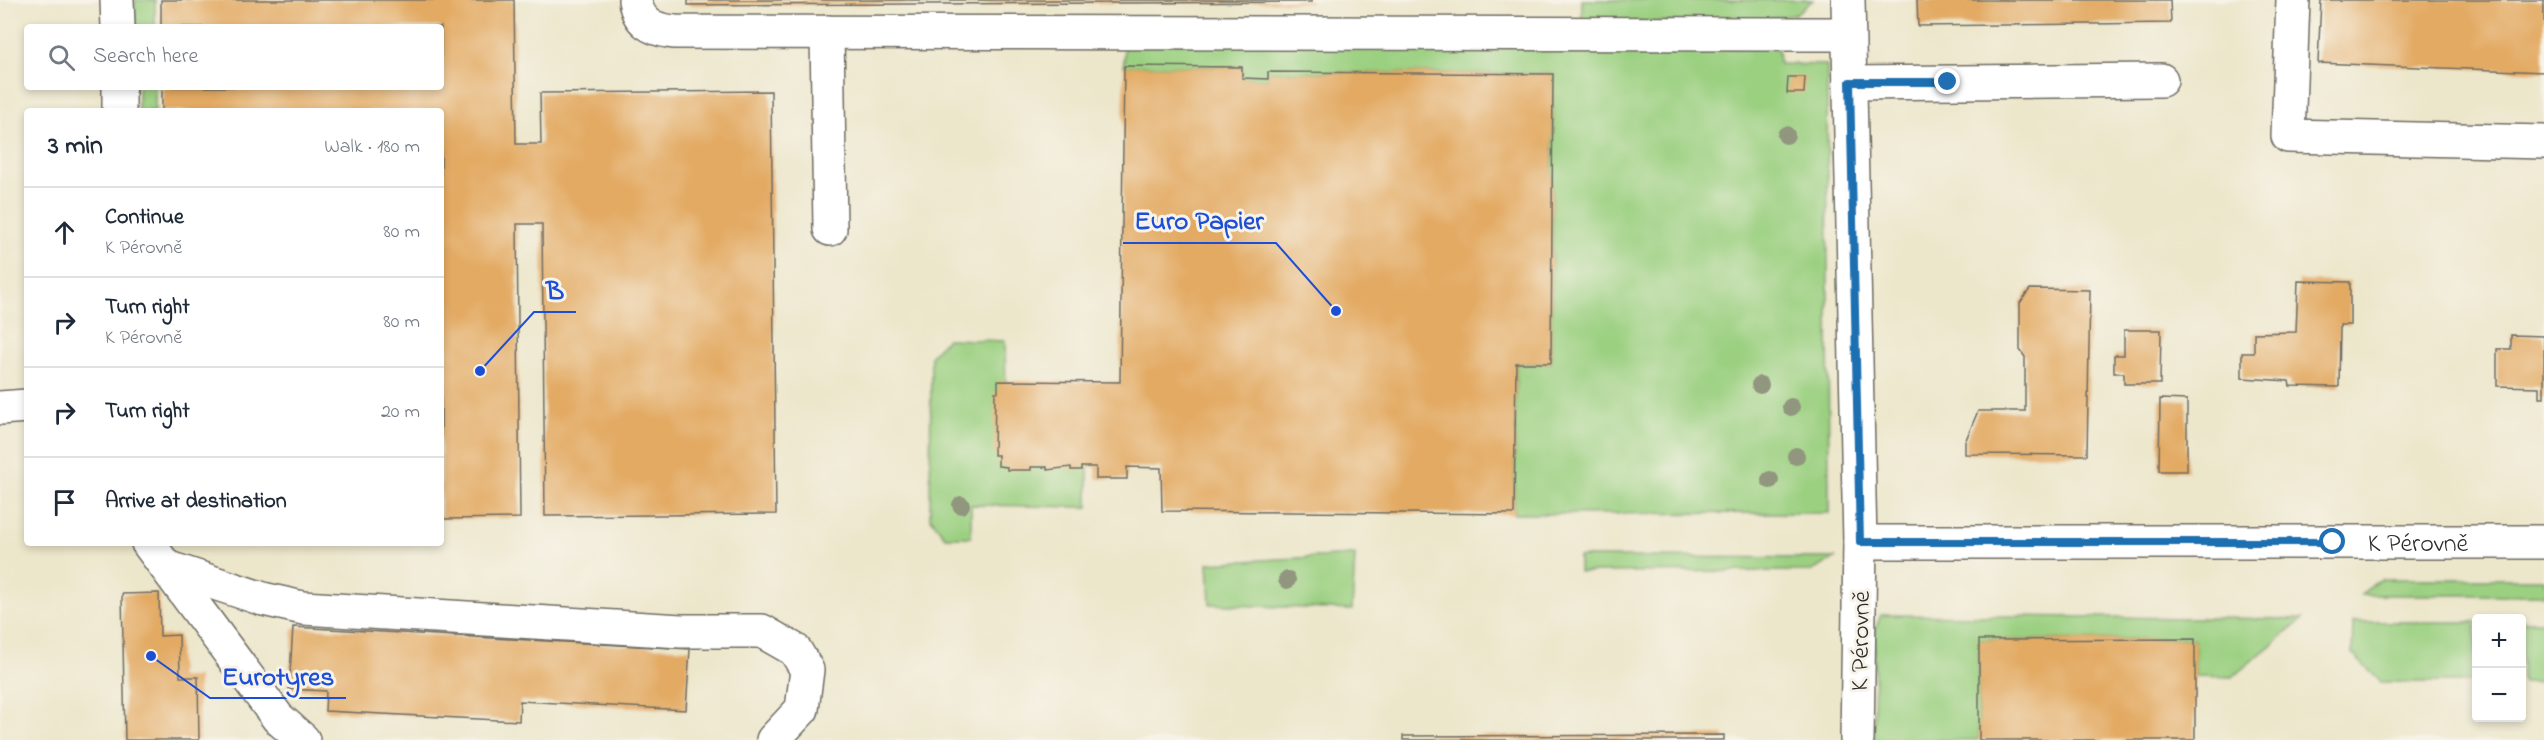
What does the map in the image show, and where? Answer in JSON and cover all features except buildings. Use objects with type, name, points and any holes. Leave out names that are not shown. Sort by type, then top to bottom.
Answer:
[{"type":"street","points":[[117,0],[118,24]]},
{"type":"street","points":[[635,0],[636,10],[643,22],[663,31],[1834,34]]},
{"type":"street","name":"K Pérovně","points":[[1848,0],[1860,542],[1857,740]]},
{"type":"street","points":[[2293,0],[2288,136],[2544,142]]},
{"type":"street","points":[[827,32],[830,229]]},
{"type":"street","points":[[1850,82],[2161,80]]},
{"type":"street","points":[[119,90],[119,108]]},
{"type":"street","points":[[0,408],[24,406]]},
{"type":"street","name":"K Pérovně","points":[[1860,542],[2544,542]]},
{"type":"street","points":[[157,555],[278,718],[303,740]]},
{"type":"street","points":[[157,555],[263,599],[303,608],[681,631],[762,631],[795,650],[807,670],[802,709],[773,740]]},
{"type":"green space","points":[[135,0],[155,0],[155,24],[136,24]]},
{"type":"green space","points":[[1582,0],[1813,0],[1794,15],[1736,23],[1582,21]]},
{"type":"green space","points":[[1124,42],[1778,48],[1779,64],[1827,65],[1829,513],[1514,514],[1516,363],[1551,363],[1553,74],[1268,72],[1268,79],[1242,78],[1242,67],[1124,66]]},
{"type":"green space","points":[[138,90],[155,90],[155,108],[138,108]]},
{"type":"green space","points":[[947,339],[1005,341],[1007,463],[1088,460],[1088,507],[971,505],[971,537],[945,537],[930,517],[931,355]]},
{"type":"green space","points":[[1355,555],[1352,610],[1210,604],[1208,563]]},
{"type":"green space","points":[[1579,557],[1836,558],[1812,571],[1579,572]]},
{"type":"green space","points":[[2382,579],[2544,579],[2544,595],[2361,595],[2375,582]]},
{"type":"green space","points":[[1881,615],[2303,619],[2232,677],[2195,676],[2195,639],[1979,640],[1979,740],[1874,740],[1875,630]]},
{"type":"green space","points":[[2526,621],[2544,621],[2544,682],[2526,682]]},
{"type":"green space","points":[[2353,622],[2472,622],[2472,682],[2381,682],[2352,654]]},
{"type":"place","name":"Euro Papier","points":[[1336,311]]},
{"type":"place","name":"B","points":[[480,371]]},
{"type":"place","name":"Eurotyres","points":[[151,656]]},
{"type":"route","points":[[1948,82],[1850,82],[1860,542],[2333,542]]}]
